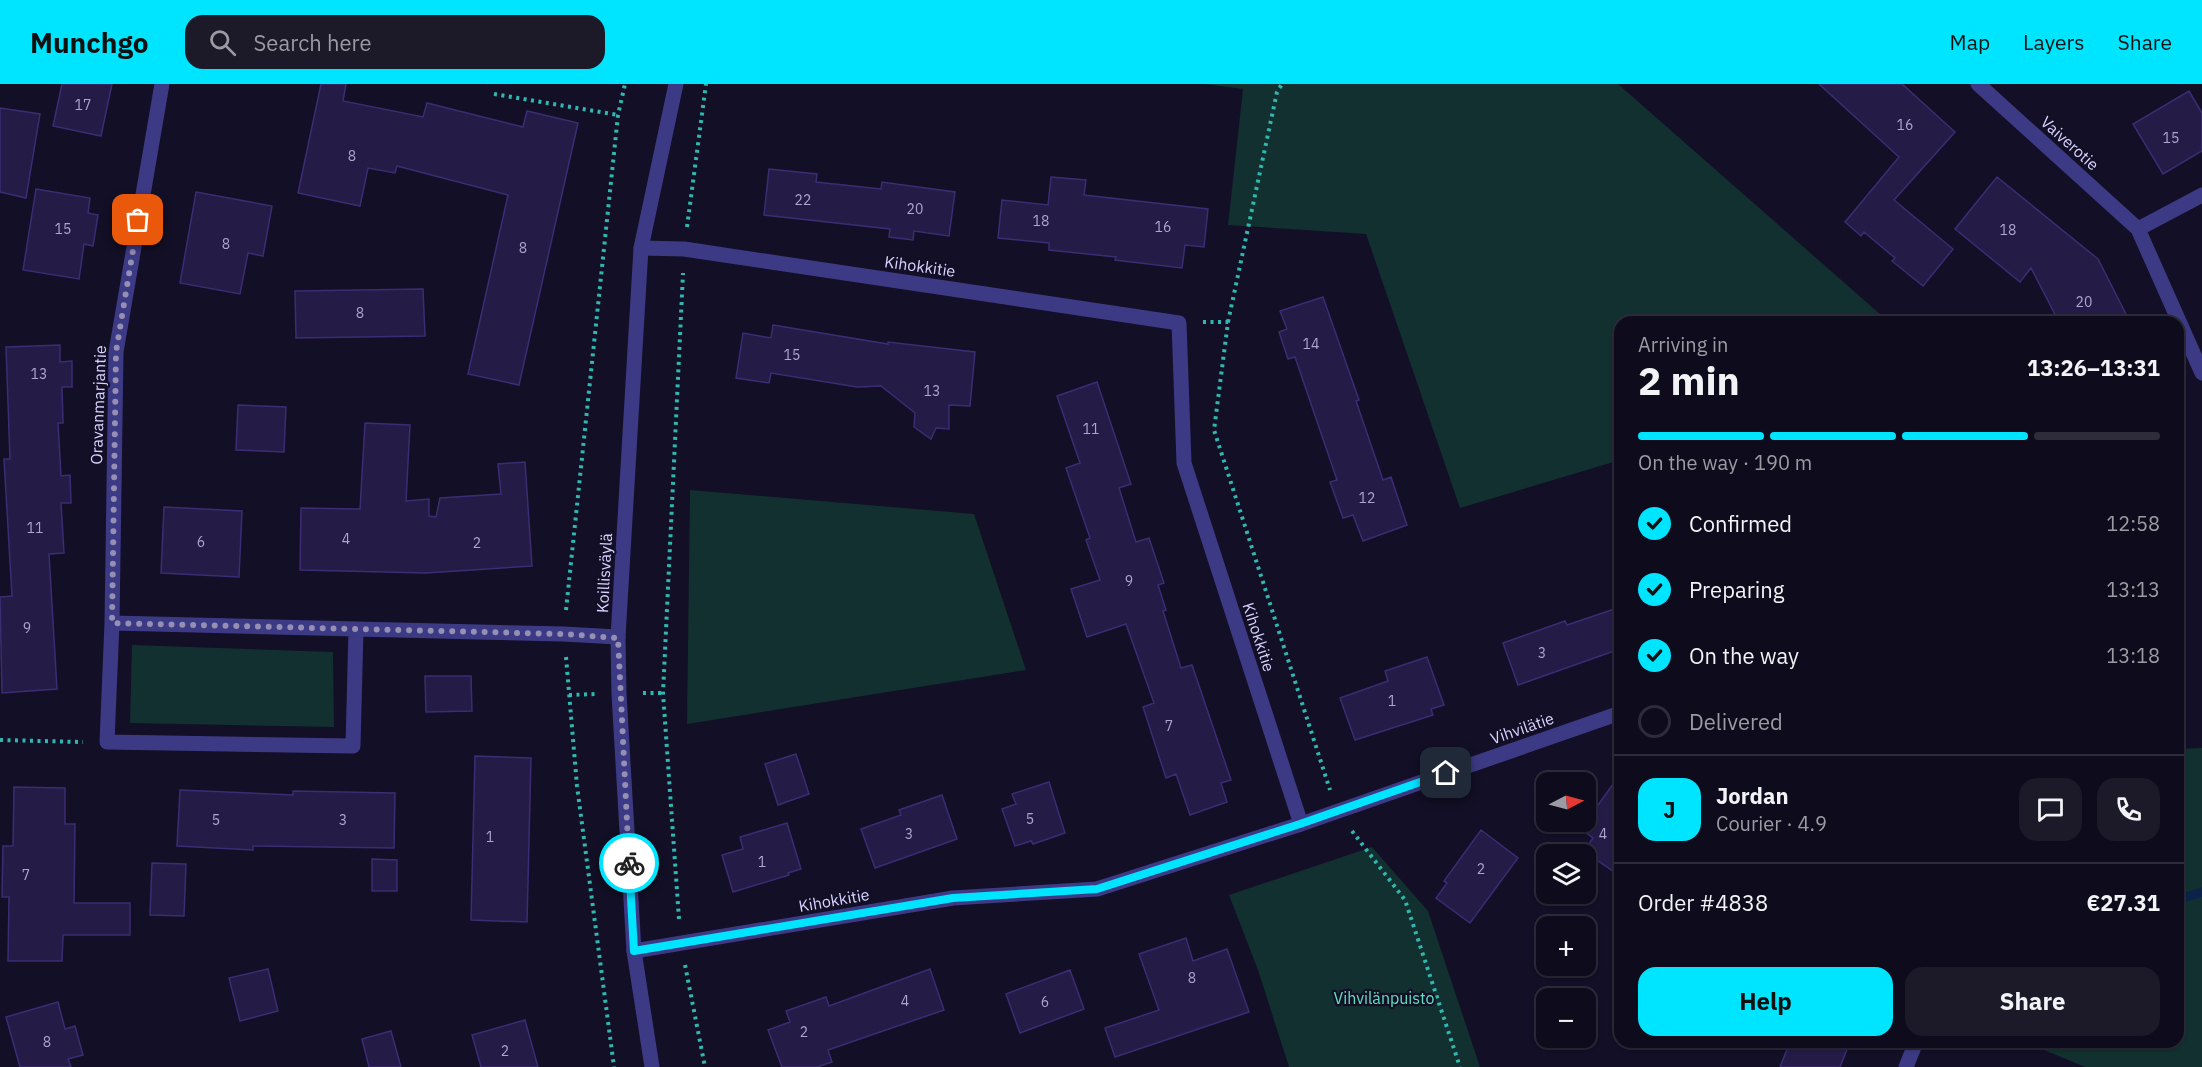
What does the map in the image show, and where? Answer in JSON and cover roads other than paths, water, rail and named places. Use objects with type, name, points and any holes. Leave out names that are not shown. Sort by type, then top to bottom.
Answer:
[{"type":"street","name":"Oravanmarjantie","points":[[162,84],[116,352],[112,623],[107,742],[353,746],[356,629]]},
{"type":"street","name":"Koillisväylä","points":[[652,1067],[634,951],[619,694],[618,638],[641,248],[676,84]]},
{"type":"street","name":"Vaiverotie","points":[[1978,84],[2138,229],[2177,316]]},
{"type":"street","points":[[2138,229],[2202,195]]},
{"type":"street","name":"Kihokkitie","points":[[634,951],[953,898],[1097,889],[1300,824],[1184,463],[1179,323],[684,249],[641,248]]},
{"type":"street","name":"Vaiverotie","points":[[2184,332],[2202,373]]},
{"type":"street","points":[[112,623],[563,634],[618,638]]},
{"type":"street","name":"Vihvilätie","points":[[1300,824],[1614,715]]},
{"type":"street","points":[[1906,1067],[1914,1048]]},
{"type":"waterway","points":[[2184,898],[2202,892]]},
{"type":"park label","name":"Vihvilänpuisto","points":[[1384,998]]}]
